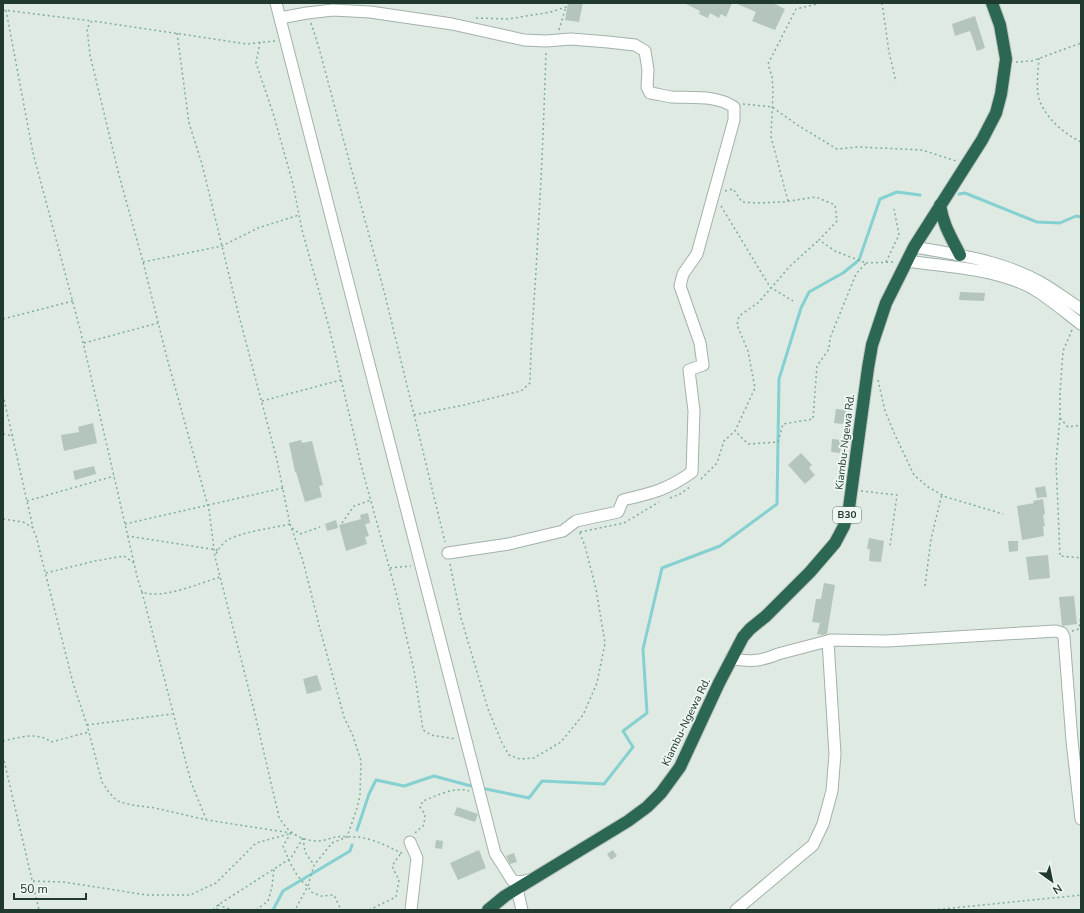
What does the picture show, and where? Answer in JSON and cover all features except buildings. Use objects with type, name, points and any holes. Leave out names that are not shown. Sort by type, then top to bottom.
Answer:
[{"type":"highway","name":"Kiambu-Ngewa Rd.","points":[[488,910],[517,889],[628,822],[647,807],[661,793],[680,767],[731,658],[743,637],[810,572],[834,543],[844,526],[852,490],[872,345],[886,304],[914,247],[982,140],[996,113],[1001,94],[1005,62],[1000,25],[992,3]]},
{"type":"highway","points":[[940,205],[942,219],[960,254]]},
{"type":"street","points":[[276,3],[495,853],[512,880],[520,882],[533,879]]},
{"type":"street","points":[[280,18],[333,10],[370,12],[452,24],[524,40],[546,41],[571,39],[636,46],[644,51],[648,70],[647,87],[650,93],[671,97],[704,98],[727,103],[734,107],[734,120],[697,254],[683,274],[680,286],[700,343],[703,365],[690,370],[694,411],[692,472],[677,483],[662,490],[623,500],[618,512],[576,521],[563,531],[509,544],[448,553]]},
{"type":"street","points":[[914,247],[960,254],[1022,274],[1040,282],[1081,309]]},
{"type":"street","points":[[907,262],[973,270],[1014,280],[1032,288],[1079,322]]},
{"type":"street","points":[[731,658],[743,662],[750,662],[770,658],[778,654],[828,641],[887,641],[1056,631],[1062,633],[1064,637],[1072,742],[1081,819]]},
{"type":"street","points":[[736,910],[813,845],[823,824],[832,791],[835,754],[828,641]]},
{"type":"street","points":[[410,842],[416,858],[411,910]]},
{"type":"street","points":[[517,889],[522,910]]},
{"type":"path","points":[[553,32],[559,29],[566,3]]},
{"type":"path","points":[[788,201],[772,137],[773,91],[772,78],[768,64],[796,10],[821,3]]},
{"type":"path","points":[[882,3],[889,52],[896,82]]},
{"type":"path","points":[[471,18],[508,19],[551,12],[566,7]]},
{"type":"path","points":[[3,10],[177,33],[247,44],[285,40]]},
{"type":"path","points":[[6,10],[33,153],[84,343],[127,536],[191,782],[207,820]]},
{"type":"path","points":[[307,13],[319,48],[379,272],[448,553],[461,618],[488,709],[502,743],[509,754],[520,759],[534,758],[561,742],[583,715],[597,683],[604,643],[596,589],[585,546],[576,521]]},
{"type":"path","points":[[92,22],[87,28],[90,55],[119,175],[144,262],[158,323],[207,505],[215,557],[253,706],[278,817],[291,833]]},
{"type":"path","points":[[177,33],[190,123],[202,164],[262,401],[290,524],[303,561],[344,717],[353,736],[361,761],[360,794],[357,808],[346,837],[332,843],[314,865],[308,886],[294,910]]},
{"type":"path","points":[[414,416],[521,391],[530,383],[541,160],[544,130],[546,41]]},
{"type":"path","points":[[260,42],[256,64],[273,113],[291,177],[299,215],[329,327],[371,500],[390,568],[414,670],[423,730],[430,735],[466,740]]},
{"type":"path","points":[[1005,62],[1032,61],[1081,43]]},
{"type":"path","points":[[1039,58],[1037,82],[1040,103],[1052,121],[1072,138],[1081,142]]},
{"type":"path","points":[[727,103],[772,107],[836,149],[858,147],[922,150],[966,164]]},
{"type":"path","points":[[770,287],[837,221],[835,205],[816,197],[788,201],[756,203],[742,202],[733,188],[714,194],[770,287],[793,301]]},
{"type":"path","points":[[886,262],[899,235],[894,209]]},
{"type":"path","points":[[144,262],[222,246],[258,228],[299,215]]},
{"type":"path","points":[[819,240],[835,251],[866,263],[907,262]]},
{"type":"path","points":[[735,431],[748,444],[778,442],[783,424],[813,419],[817,366],[829,349],[830,338],[856,274],[866,263]]},
{"type":"path","points":[[3,319],[73,301]]},
{"type":"path","points":[[1079,322],[1063,351],[1060,418],[1056,462],[1060,556],[1081,558]]},
{"type":"path","points":[[84,343],[158,323]]},
{"type":"path","points":[[876,376],[885,411],[914,475],[928,487],[942,494],[1003,514]]},
{"type":"path","points":[[262,401],[341,380]]},
{"type":"path","points":[[3,395],[34,530],[73,683],[87,724],[102,782],[114,798],[120,802],[132,805],[155,808],[207,820],[291,833],[303,838],[318,841],[337,837],[358,837],[385,844],[401,853]]},
{"type":"path","points":[[1060,418],[1068,426],[1081,425]]},
{"type":"path","points":[[3,434],[13,436]]},
{"type":"path","points":[[27,501],[114,476]]},
{"type":"path","points":[[125,524],[188,511],[207,505],[283,488]]},
{"type":"path","points":[[852,490],[897,495],[890,546]]},
{"type":"path","points":[[925,586],[931,539],[942,494]]},
{"type":"path","points":[[342,524],[354,506],[371,500]]},
{"type":"path","points":[[3,519],[23,522],[32,527],[34,530]]},
{"type":"path","points":[[215,557],[218,550],[227,541],[239,535],[290,524]]},
{"type":"path","points":[[292,528],[300,534],[320,527]]},
{"type":"path","points":[[127,536],[218,550]]},
{"type":"path","points":[[46,573],[95,561],[124,556],[134,563]]},
{"type":"path","points":[[390,568],[410,566],[420,561]]},
{"type":"path","points":[[142,592],[149,594],[173,591],[220,577]]},
{"type":"path","points":[[1062,633],[1079,629],[1081,615]]},
{"type":"path","points":[[87,724],[173,714]]},
{"type":"path","points":[[3,741],[24,736],[46,738],[51,742],[89,732]]},
{"type":"path","points":[[3,756],[40,910]]},
{"type":"path","points":[[369,910],[396,897],[399,880],[392,866],[410,842],[416,831],[424,825],[425,814],[420,807],[423,801],[446,792],[464,789],[480,795]]},
{"type":"path","points":[[291,833],[283,846],[288,860],[311,892],[321,896],[334,895],[341,910]]},
{"type":"path","points":[[33,881],[64,882],[147,895],[190,895],[216,883],[256,843],[291,833]]},
{"type":"path","points":[[213,910],[218,904],[291,858],[303,838]]},
{"type":"path","points":[[303,838],[305,852],[314,865]]},
{"type":"path","points":[[256,910],[268,901],[272,887],[274,870]]},
{"type":"path","points":[[933,910],[1081,895]]},
{"type":"path","points":[[217,910],[218,904]]},
{"type":"path","points":[[218,904],[232,910]]},
{"type":"waterway","points":[[486,789],[529,798],[542,781],[604,784],[633,747],[623,731],[647,713],[643,649],[662,568],[720,546],[777,504],[779,379],[801,308],[809,292],[843,273],[859,260],[880,199],[897,192],[920,195]]},
{"type":"waterway","points":[[959,194],[965,193],[1037,222],[1060,223],[1076,216],[1081,217]]},
{"type":"waterway","points":[[357,830],[369,794],[376,780],[404,786],[434,776],[471,786]]},
{"type":"waterway","points":[[273,910],[283,891],[350,851],[352,845]]}]
